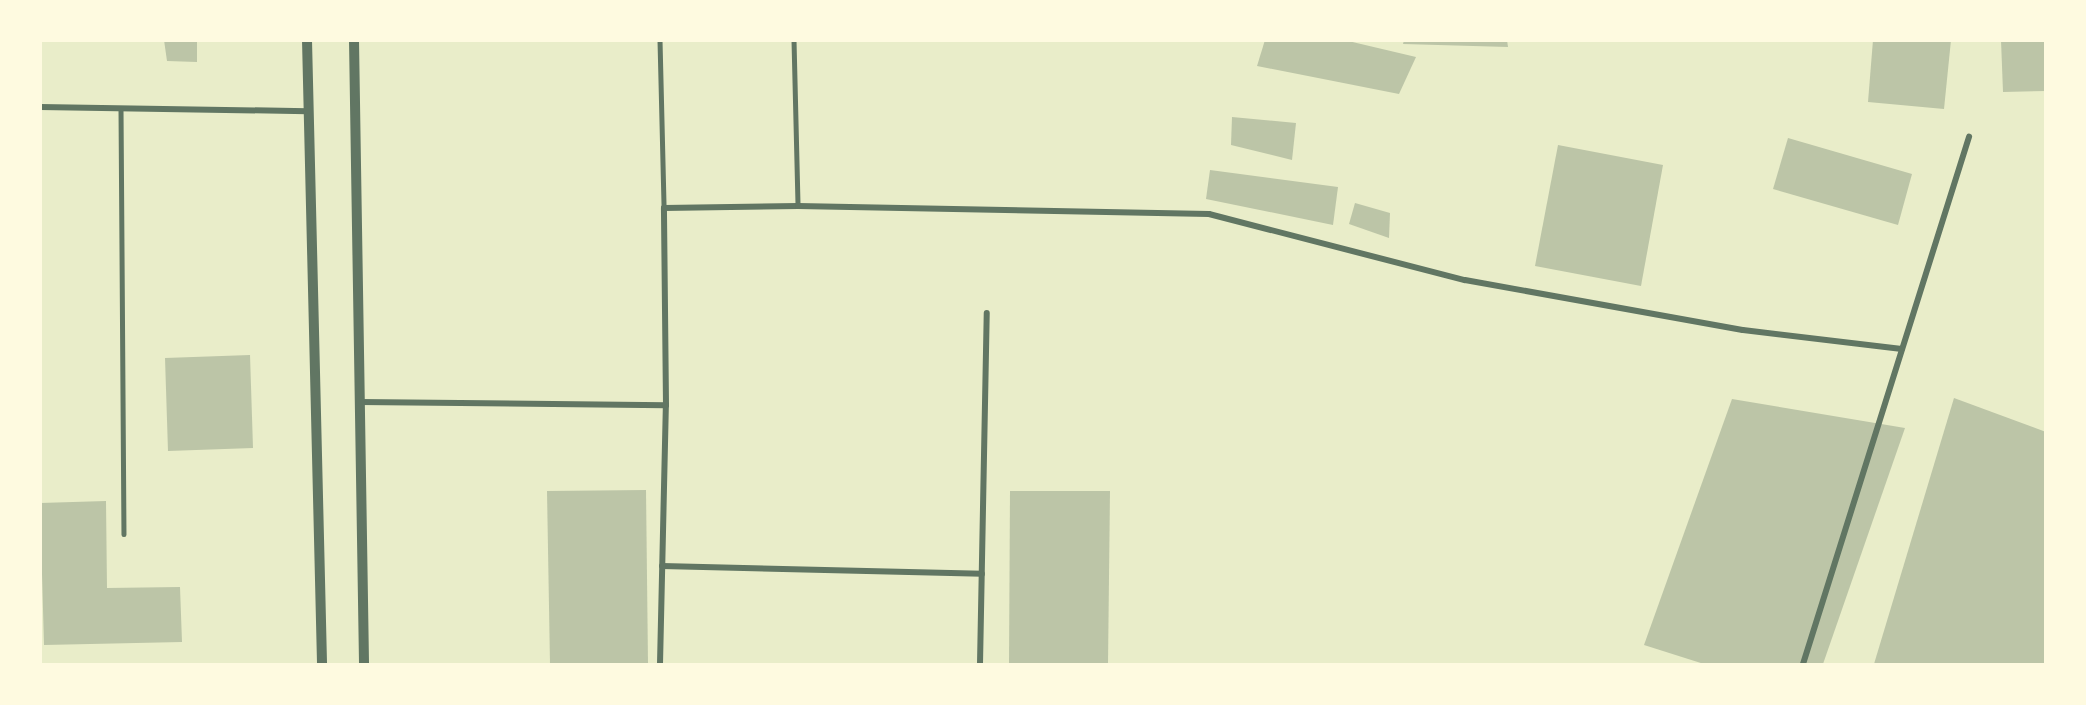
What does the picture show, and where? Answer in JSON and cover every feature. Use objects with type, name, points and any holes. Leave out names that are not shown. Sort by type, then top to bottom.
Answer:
[{"type":"street","points":[[307,40],[322,664]]},
{"type":"street","points":[[354,40],[364,664]]},
{"type":"street","points":[[40,106],[308,111]]},
{"type":"street","points":[[1803,664],[1969,137]]},
{"type":"street","points":[[660,664],[666,405],[664,208],[798,206],[1209,214],[1465,280],[1743,330],[1902,349]]},
{"type":"street","points":[[980,664],[987,313]]},
{"type":"street","points":[[360,402],[666,405]]},
{"type":"street","points":[[662,566],[982,573]]},
{"type":"lane","points":[[660,40],[664,208]]},
{"type":"lane","points":[[794,40],[798,206]]},
{"type":"lane","points":[[121,108],[124,534]]},
{"type":"building","points":[[164,40],[197,40],[197,62],[167,61]]},
{"type":"building","points":[[1265,40],[1344,40],[1416,57],[1399,94],[1257,66]]},
{"type":"building","points":[[1404,40],[1507,40],[1508,47],[1403,44]]},
{"type":"building","points":[[1873,40],[1951,40],[1944,109],[1868,102]]},
{"type":"building","points":[[2001,40],[2046,40],[2046,91],[2003,92]]},
{"type":"building","points":[[1232,117],[1296,123],[1292,160],[1231,145]]},
{"type":"building","points":[[1788,138],[1912,174],[1898,225],[1773,189]]},
{"type":"building","points":[[1558,145],[1663,165],[1641,286],[1535,266]]},
{"type":"building","points":[[1210,170],[1338,187],[1333,225],[1206,199]]},
{"type":"building","points":[[1355,203],[1390,213],[1389,238],[1349,224]]},
{"type":"building","points":[[250,355],[253,448],[168,451],[165,358]]},
{"type":"building","points":[[1954,398],[2046,432],[2046,664],[1874,664]]},
{"type":"building","points":[[1732,399],[1905,428],[1823,664],[1704,664],[1644,645]]},
{"type":"building","points":[[646,490],[648,664],[550,664],[547,491]]},
{"type":"building","points":[[1010,491],[1110,491],[1108,664],[1009,664]]},
{"type":"building","points":[[106,501],[107,588],[180,587],[182,642],[44,645],[40,503]]}]
